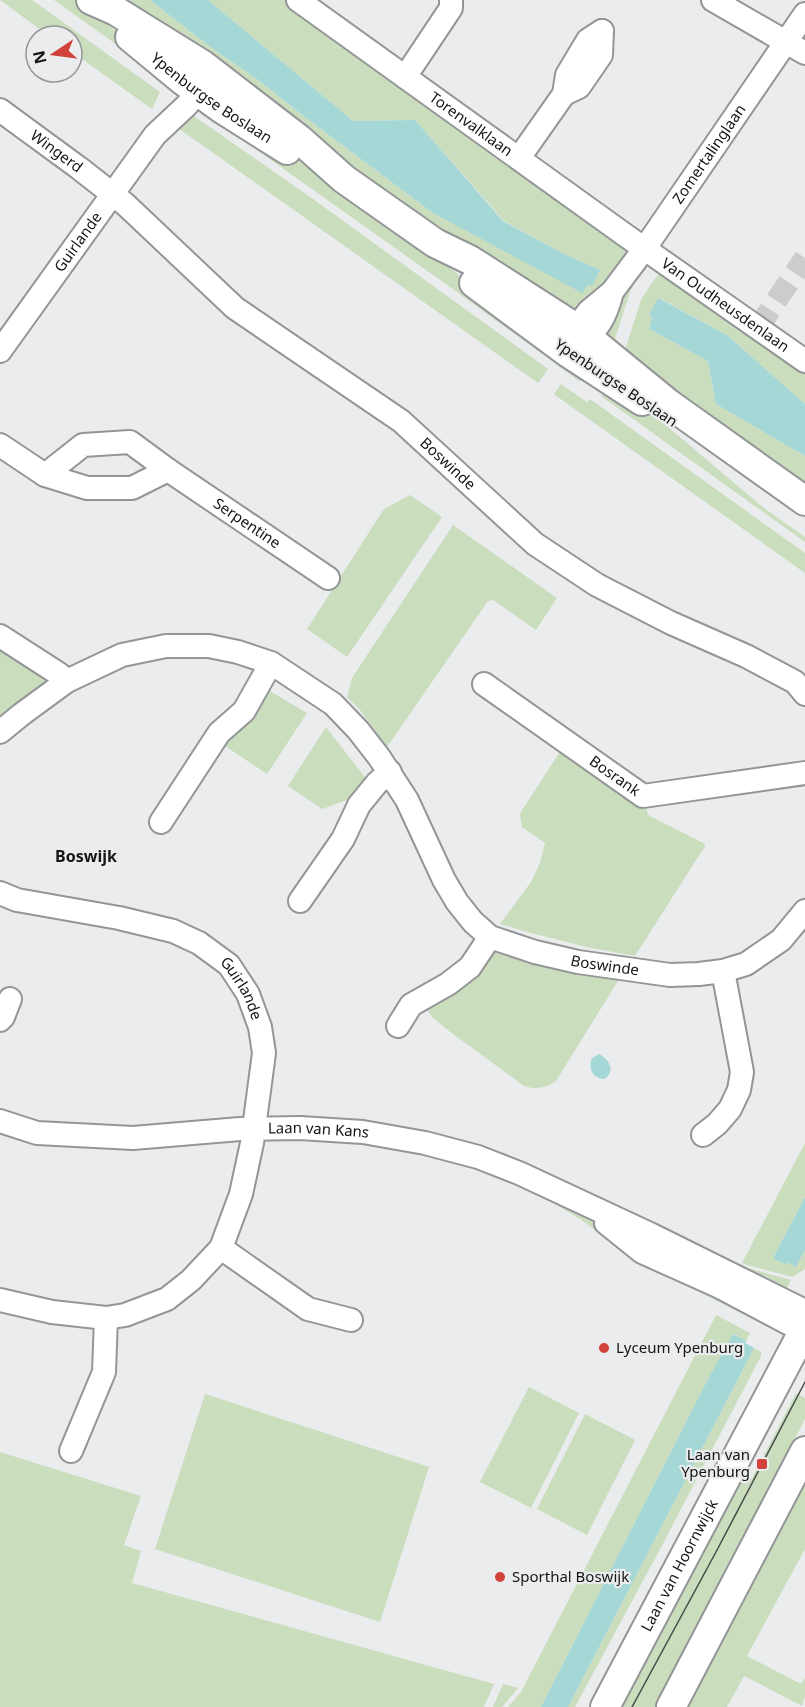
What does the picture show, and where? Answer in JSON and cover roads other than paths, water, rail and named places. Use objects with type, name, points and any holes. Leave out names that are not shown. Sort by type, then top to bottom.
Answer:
[{"type":"main road","name":"Ypenburgse Boslaan","points":[[194,79],[222,110],[310,164],[344,179],[435,243],[471,280],[577,339],[805,501]]},
{"type":"main road","name":"Ypenburgse Boslaan","points":[[577,339],[683,428],[805,515]]},
{"type":"main road","name":"Laan van Hoornwijck","points":[[605,1707],[805,1325]]},
{"type":"main road","points":[[671,1707],[805,1451]]},
{"type":"street","name":"Torenvalklaan","points":[[298,0],[645,248]]},
{"type":"street","points":[[712,0],[795,48]]},
{"type":"street","points":[[405,77],[456,3]]},
{"type":"street","name":"Zomertalinglaan","points":[[577,339],[607,311],[612,292],[795,48],[805,14]]},
{"type":"street","name":"Guirlande","points":[[0,351],[155,135],[160,118],[194,79]]},
{"type":"street","points":[[519,158],[564,94]]},
{"type":"street","name":"Wingerd","points":[[0,110],[112,195]]},
{"type":"street","name":"Boswinde","points":[[112,195],[235,308],[401,421],[536,544],[597,585],[671,623],[746,656],[795,682],[805,694]]},
{"type":"street","name":"Van Oudheusdenlaan","points":[[645,248],[805,361]]},
{"type":"street","name":"Serpentine","points":[[45,475],[83,445],[130,442],[328,578]]},
{"type":"street","points":[[0,445],[45,475],[87,488],[132,488],[168,470]]},
{"type":"street","points":[[0,636],[67,681]]},
{"type":"street","name":"Boswinde","points":[[0,732],[67,681],[122,655],[165,646],[209,646],[238,652],[271,663],[333,704],[358,730],[390,772],[407,800],[444,880],[457,902],[473,922],[490,936],[535,952],[578,962],[670,975],[723,970],[746,964],[781,940],[805,911]]},
{"type":"street","points":[[161,822],[219,733],[244,711],[271,663]]},
{"type":"street","name":"Bosrank","points":[[484,684],[643,796],[805,773]]},
{"type":"street","points":[[300,902],[343,839],[359,805],[377,783],[390,772]]},
{"type":"street","name":"Guirlande","points":[[0,893],[17,900],[119,918],[173,931],[199,943],[229,965],[248,994],[260,1028],[264,1053],[252,1143],[241,1194],[221,1248],[191,1280],[167,1299],[125,1315],[106,1318],[52,1312],[1,1302]]},
{"type":"street","points":[[398,1026],[411,1005],[448,984],[470,967],[490,936]]},
{"type":"street","points":[[703,1135],[730,1109],[739,1090],[742,1072],[723,970]]},
{"type":"street","points":[[0,1020],[10,999]]},
{"type":"street","name":"Laan van Kans","points":[[0,1121],[37,1133],[133,1138],[254,1128],[300,1128],[363,1132],[425,1143],[494,1163],[587,1206],[642,1252],[805,1325]]},
{"type":"street","points":[[221,1248],[308,1309],[351,1320]]},
{"type":"street","points":[[71,1451],[104,1372],[106,1318]]},
{"type":"water","points":[[150,0],[208,0],[353,121],[415,120],[503,221],[564,254],[600,270],[592,286],[589,284],[582,293],[433,213]]},
{"type":"water","points":[[658,298],[727,335],[805,404],[805,456],[716,404],[708,361],[649,329],[652,317],[649,315]]},
{"type":"water","points":[[599,1054],[606,1059],[611,1070],[604,1079],[596,1077],[591,1069],[592,1058]]},
{"type":"water","points":[[805,1197],[805,1250],[796,1267],[788,1262],[786,1265],[773,1258]]},
{"type":"water","points":[[733,1334],[754,1348],[568,1707],[541,1707],[707,1381]]},
{"type":"tunnel","points":[[758,328],[805,258]]},
{"type":"tram line","points":[[632,1707],[805,1382]]},
{"type":"place","name":"Lyceum Ypenburg","points":[[604,1348]]},
{"type":"place","name":"Laan van Ypenburg","points":[[762,1464]]},
{"type":"place","name":"Sporthal Boswijk","points":[[500,1577]]},
{"type":"district","name":"Boswijk","points":[[86,856]]}]
